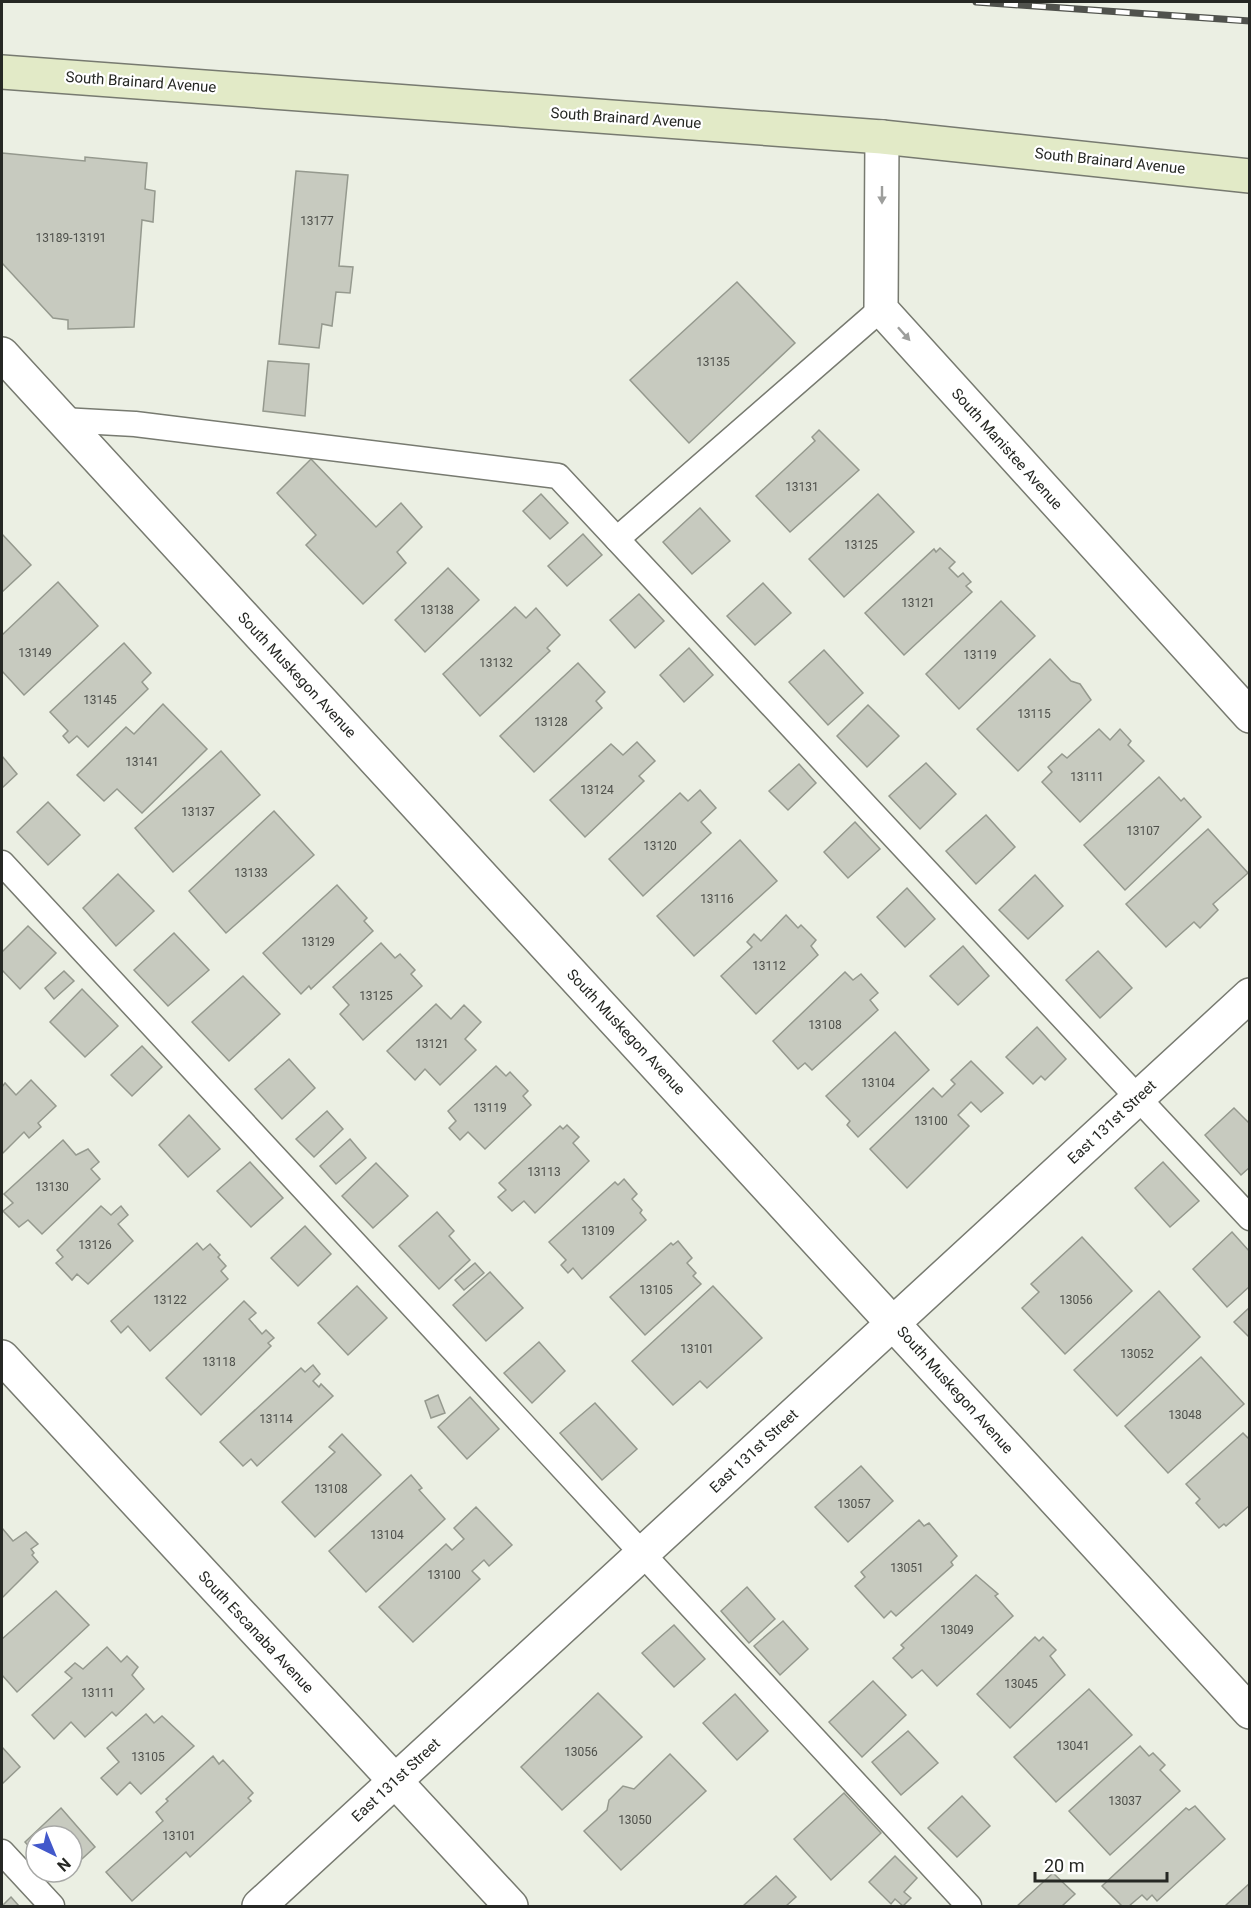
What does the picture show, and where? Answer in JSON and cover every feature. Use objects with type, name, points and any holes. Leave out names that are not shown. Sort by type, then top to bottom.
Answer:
[{"type":"main road","name":"South Brainard Avenue","points":[[2,72],[882,137],[1250,176]]},
{"type":"street","points":[[881,309],[882,137]]},
{"type":"street","name":"South Manistee Avenue","points":[[881,309],[1250,716]]},
{"type":"street","name":"South Muskegon Avenue","points":[[2,354],[1250,1712]]},
{"type":"street","name":"East 131st Street","points":[[259,1906],[1250,995]]},
{"type":"street","name":"South Escanaba Avenue","points":[[2,1357],[511,1906]]},
{"type":"lane","points":[[617,539],[881,309]]},
{"type":"lane","points":[[62,420],[135,424],[558,476],[1250,1218]]},
{"type":"lane","points":[[2,863],[969,1906]]},
{"type":"lane","points":[[2,1852],[52,1906]]},
{"type":"building","points":[[2,153],[85,161],[85,157],[147,163],[145,189],[155,191],[153,222],[142,220],[134,327],[68,329],[68,320],[53,318],[2,263]]},
{"type":"building","points":[[296,171],[348,175],[339,266],[353,267],[350,293],[336,292],[332,326],[322,324],[319,348],[279,344]]},
{"type":"building","points":[[737,282],[795,343],[689,443],[630,380]]},
{"type":"building","points":[[268,361],[309,364],[305,416],[263,411]]},
{"type":"building","points":[[819,430],[859,470],[790,532],[756,496],[815,441],[812,437]]},
{"type":"building","points":[[311,459],[376,527],[401,503],[422,527],[397,552],[406,563],[363,604],[306,545],[316,535],[277,493]]},
{"type":"building","points":[[541,494],[568,523],[550,539],[523,511]]},
{"type":"building","points":[[878,494],[914,532],[844,597],[809,559]]},
{"type":"building","points":[[700,508],[730,541],[692,574],[663,542]]},
{"type":"building","points":[[2,534],[31,565],[2,592]]},
{"type":"building","points":[[583,534],[602,555],[567,586],[548,566]]},
{"type":"building","points":[[940,548],[955,562],[949,568],[958,577],[963,573],[971,582],[966,586],[972,592],[904,655],[865,613],[934,549],[936,552]]},
{"type":"building","points":[[448,568],[479,600],[425,652],[395,620]]},
{"type":"building","points":[[58,582],[98,626],[24,695],[2,671],[2,635]]},
{"type":"building","points":[[763,583],[791,613],[755,645],[727,616]]},
{"type":"building","points":[[639,594],[664,621],[635,648],[610,620]]},
{"type":"building","points":[[1001,601],[1035,636],[959,709],[926,674]]},
{"type":"building","points":[[515,607],[526,618],[536,608],[560,635],[547,648],[550,651],[480,716],[443,674]]},
{"type":"building","points":[[124,643],[151,673],[142,682],[148,689],[88,747],[77,736],[69,743],[63,736],[68,731],[50,712]]},
{"type":"building","points":[[689,648],[713,675],[684,702],[660,675]]},
{"type":"building","points":[[824,650],[863,693],[828,725],[789,682]]},
{"type":"building","points":[[1050,659],[1071,681],[1080,684],[1091,700],[1018,771],[977,729]]},
{"type":"building","points":[[578,663],[605,692],[596,701],[602,708],[534,772],[500,736]]},
{"type":"building","points":[[163,704],[207,749],[142,813],[117,789],[104,801],[77,775],[126,727],[134,734]]},
{"type":"building","points":[[868,705],[899,736],[867,767],[837,736]]},
{"type":"building","points":[[1099,729],[1110,740],[1120,729],[1131,741],[1128,745],[1144,761],[1080,822],[1042,782],[1052,772],[1048,767],[1062,754],[1067,758]]},
{"type":"building","points":[[637,742],[655,761],[639,776],[644,781],[585,837],[550,800],[611,744],[623,755]]},
{"type":"building","points":[[221,751],[260,795],[173,872],[135,828]]},
{"type":"building","points":[[2,756],[17,774],[2,788]]},
{"type":"building","points":[[926,763],[956,794],[920,829],[889,796]]},
{"type":"building","points":[[799,764],[816,783],[788,810],[769,791]]},
{"type":"building","points":[[1159,777],[1181,801],[1184,798],[1201,817],[1125,890],[1084,845]]},
{"type":"building","points":[[700,790],[716,808],[701,822],[711,833],[643,896],[609,859],[680,793],[688,801]]},
{"type":"building","points":[[48,802],[80,835],[48,865],[17,832]]},
{"type":"building","points":[[274,811],[314,855],[226,933],[189,891]]},
{"type":"building","points":[[986,815],[1015,847],[976,884],[946,851]]},
{"type":"building","points":[[855,822],[880,849],[848,878],[824,852]]},
{"type":"building","points":[[1208,829],[1248,873],[1213,904],[1218,910],[1200,928],[1194,922],[1166,947],[1126,904]]},
{"type":"building","points":[[740,840],[777,881],[694,956],[657,916]]},
{"type":"building","points":[[118,874],[154,911],[116,946],[83,908]]},
{"type":"building","points":[[1035,875],[1063,906],[1028,939],[999,910]]},
{"type":"building","points":[[337,885],[367,918],[364,921],[373,931],[311,989],[309,986],[301,994],[263,953]]},
{"type":"building","points":[[907,888],[935,919],[905,947],[877,917]]},
{"type":"building","points":[[786,915],[798,928],[801,925],[816,940],[811,946],[818,955],[756,1014],[721,976],[752,947],[747,942],[754,934],[761,941]]},
{"type":"building","points":[[28,926],[56,953],[20,989],[2,970],[2,952]]},
{"type":"building","points":[[174,933],[209,970],[168,1006],[134,970]]},
{"type":"building","points":[[381,943],[395,958],[400,954],[415,970],[411,974],[422,986],[363,1040],[340,1014],[349,1005],[333,987]]},
{"type":"building","points":[[963,946],[989,976],[958,1005],[930,976]]},
{"type":"building","points":[[1098,951],[1132,988],[1100,1018],[1066,980]]},
{"type":"building","points":[[64,971],[74,981],[54,999],[45,988]]},
{"type":"building","points":[[845,972],[853,980],[861,974],[878,993],[870,1000],[878,1010],[812,1070],[805,1063],[798,1069],[773,1041]]},
{"type":"building","points":[[243,976],[280,1014],[229,1061],[192,1022]]},
{"type":"building","points":[[82,989],[118,1026],[85,1057],[50,1022]]},
{"type":"building","points":[[436,1004],[451,1019],[464,1005],[481,1022],[465,1039],[476,1050],[440,1085],[425,1069],[415,1080],[387,1051]]},
{"type":"building","points":[[1037,1027],[1066,1059],[1045,1080],[1041,1076],[1033,1084],[1006,1057]]},
{"type":"building","points":[[895,1032],[929,1070],[858,1137],[847,1125],[850,1121],[826,1096]]},
{"type":"building","points":[[142,1046],[162,1067],[132,1096],[111,1075]]},
{"type":"building","points":[[289,1059],[315,1088],[282,1119],[255,1089]]},
{"type":"building","points":[[971,1061],[1003,1093],[981,1112],[971,1102],[958,1115],[969,1126],[907,1188],[870,1149],[933,1088],[942,1097],[955,1084],[951,1080]]},
{"type":"building","points":[[496,1066],[506,1076],[510,1072],[528,1091],[523,1096],[531,1105],[485,1149],[468,1132],[460,1140],[449,1128],[456,1121],[448,1111]]},
{"type":"building","points":[[31,1080],[56,1106],[38,1123],[41,1127],[29,1138],[24,1132],[2,1154],[2,1087],[5,1083],[16,1095]]},
{"type":"building","points":[[1234,1108],[1250,1124],[1250,1167],[1241,1175],[1205,1135]]},
{"type":"building","points":[[327,1111],[343,1129],[314,1157],[296,1139]]},
{"type":"building","points":[[189,1115],[220,1149],[188,1177],[159,1145]]},
{"type":"building","points":[[567,1125],[579,1137],[573,1143],[589,1161],[535,1213],[524,1201],[512,1211],[498,1197],[506,1190],[499,1183],[560,1126],[563,1129]]},
{"type":"building","points":[[350,1139],[366,1158],[336,1184],[320,1166]]},
{"type":"building","points":[[63,1140],[76,1155],[88,1149],[99,1162],[91,1169],[100,1179],[42,1234],[28,1220],[19,1227],[3,1211],[13,1203],[4,1194]]},
{"type":"building","points":[[250,1162],[283,1198],[251,1227],[217,1191]]},
{"type":"building","points":[[1163,1162],[1199,1201],[1170,1227],[1135,1188]]},
{"type":"building","points":[[376,1163],[408,1196],[373,1228],[342,1196]]},
{"type":"building","points":[[624,1179],[637,1194],[632,1199],[642,1210],[640,1213],[646,1220],[582,1279],[573,1268],[568,1273],[561,1265],[566,1260],[549,1242],[615,1182],[618,1185]]},
{"type":"building","points":[[101,1206],[111,1215],[121,1206],[128,1215],[118,1224],[133,1241],[88,1284],[77,1274],[72,1280],[56,1263],[63,1257],[57,1250]]},
{"type":"building","points":[[437,1212],[454,1231],[449,1236],[470,1260],[439,1289],[399,1246]]},
{"type":"building","points":[[305,1226],[331,1254],[298,1286],[271,1258]]},
{"type":"building","points":[[1232,1232],[1250,1252],[1250,1286],[1227,1307],[1193,1269]]},
{"type":"building","points":[[1082,1237],[1132,1291],[1065,1354],[1022,1308],[1039,1292],[1031,1284]]},
{"type":"building","points":[[678,1241],[692,1258],[687,1263],[696,1273],[693,1276],[701,1284],[645,1335],[610,1297],[671,1243],[673,1245]]},
{"type":"building","points":[[197,1243],[203,1250],[210,1244],[220,1255],[218,1257],[226,1266],[221,1271],[228,1279],[150,1351],[128,1326],[121,1333],[111,1321]]},
{"type":"building","points":[[475,1263],[484,1273],[464,1290],[455,1280]]},
{"type":"building","points":[[490,1272],[523,1308],[486,1341],[453,1305]]},
{"type":"building","points":[[357,1286],[387,1318],[348,1355],[318,1323]]},
{"type":"building","points":[[713,1286],[762,1338],[707,1388],[700,1381],[673,1405],[632,1361]]},
{"type":"building","points":[[1159,1291],[1200,1337],[1117,1416],[1074,1370]]},
{"type":"building","points":[[244,1301],[256,1313],[249,1319],[262,1334],[266,1330],[274,1338],[268,1343],[271,1346],[201,1415],[166,1378]]},
{"type":"building","points":[[1250,1307],[1250,1338],[1234,1322]]},
{"type":"building","points":[[539,1342],[565,1371],[532,1403],[504,1373]]},
{"type":"building","points":[[1201,1357],[1244,1404],[1168,1473],[1125,1426]]},
{"type":"building","points":[[313,1365],[320,1374],[313,1381],[319,1387],[321,1384],[333,1396],[257,1466],[251,1459],[243,1466],[220,1442],[301,1368],[305,1372]]},
{"type":"building","points":[[438,1395],[445,1413],[431,1418],[425,1401]]},
{"type":"building","points":[[470,1397],[499,1429],[467,1459],[438,1427]]},
{"type":"building","points":[[595,1403],[637,1449],[602,1480],[560,1433]]},
{"type":"building","points":[[1243,1433],[1250,1440],[1250,1505],[1226,1526],[1224,1524],[1219,1528],[1196,1503],[1200,1499],[1186,1484]]},
{"type":"building","points":[[342,1434],[381,1475],[315,1537],[282,1502],[335,1452],[329,1447]]},
{"type":"building","points":[[861,1466],[893,1501],[848,1542],[815,1507]]},
{"type":"building","points":[[411,1475],[422,1488],[419,1490],[445,1519],[366,1592],[329,1551]]},
{"type":"building","points":[[476,1507],[512,1545],[489,1566],[484,1560],[472,1571],[480,1579],[413,1642],[379,1607],[446,1544],[452,1550],[464,1539],[454,1528]]},
{"type":"building","points":[[919,1520],[924,1526],[929,1523],[957,1556],[951,1562],[953,1565],[896,1616],[891,1611],[884,1618],[855,1586],[865,1577],[861,1572]]},
{"type":"building","points":[[2,1528],[13,1541],[26,1532],[38,1544],[31,1549],[34,1553],[32,1555],[38,1562],[2,1598]]},
{"type":"building","points":[[976,1575],[998,1594],[995,1596],[1013,1616],[937,1686],[922,1670],[912,1678],[893,1658],[904,1648],[901,1645]]},
{"type":"building","points":[[747,1587],[775,1619],[749,1643],[721,1611]]},
{"type":"building","points":[[56,1591],[89,1625],[17,1692],[2,1675],[2,1639]]},
{"type":"building","points":[[783,1621],[808,1649],[780,1675],[754,1646]]},
{"type":"building","points":[[674,1625],[705,1659],[674,1687],[642,1653]]},
{"type":"building","points":[[1035,1637],[1039,1641],[1043,1637],[1056,1650],[1050,1656],[1065,1675],[1010,1728],[977,1694]]},
{"type":"building","points":[[107,1647],[121,1662],[127,1656],[138,1667],[132,1675],[144,1689],[116,1716],[112,1712],[85,1737],[71,1722],[54,1739],[32,1715],[72,1678],[65,1672],[75,1663],[83,1669]]},
{"type":"building","points":[[873,1681],[906,1715],[862,1757],[829,1722]]},
{"type":"building","points":[[1089,1689],[1132,1735],[1056,1802],[1014,1757]]},
{"type":"building","points":[[598,1693],[642,1737],[562,1810],[521,1767]]},
{"type":"building","points":[[735,1694],[768,1731],[737,1760],[703,1723]]},
{"type":"building","points":[[146,1714],[154,1723],[162,1716],[194,1746],[141,1794],[130,1782],[117,1795],[101,1778],[119,1762],[107,1748]]},
{"type":"building","points":[[908,1731],[938,1763],[901,1795],[872,1762]]},
{"type":"building","points":[[1140,1746],[1149,1756],[1153,1753],[1165,1765],[1160,1770],[1180,1791],[1110,1855],[1069,1811]]},
{"type":"building","points":[[2,1747],[20,1767],[2,1784]]},
{"type":"building","points":[[670,1754],[706,1791],[621,1870],[584,1831],[607,1810],[609,1800],[623,1786],[634,1789]]},
{"type":"building","points":[[213,1756],[219,1764],[223,1760],[253,1793],[248,1798],[251,1801],[190,1857],[186,1852],[132,1901],[106,1872],[163,1821],[156,1812],[168,1801],[166,1799]]},
{"type":"building","points":[[844,1793],[881,1833],[831,1880],[794,1839]]},
{"type":"building","points":[[962,1796],[990,1826],[957,1857],[928,1828]]},
{"type":"building","points":[[1195,1806],[1225,1839],[1157,1901],[1152,1895],[1147,1900],[1142,1895],[1129,1906],[1122,1906],[1102,1886],[1186,1808],[1189,1810]]},
{"type":"building","points":[[61,1808],[75,1824],[44,1824]]},
{"type":"building","points":[[84,1834],[95,1847],[84,1857]]},
{"type":"building","points":[[895,1856],[917,1878],[904,1892],[911,1898],[903,1906],[895,1899],[891,1904],[869,1882]]},
{"type":"building","points":[[1053,1873],[1075,1894],[1062,1906],[1017,1906]]},
{"type":"building","points":[[776,1876],[796,1897],[786,1906],[743,1906]]},
{"type":"building","points":[[1250,1883],[1250,1906],[1225,1906]]},
{"type":"building","points":[[11,1897],[19,1906],[2,1906]]},
{"type":"railway","points":[[976,2],[1250,21]]}]
